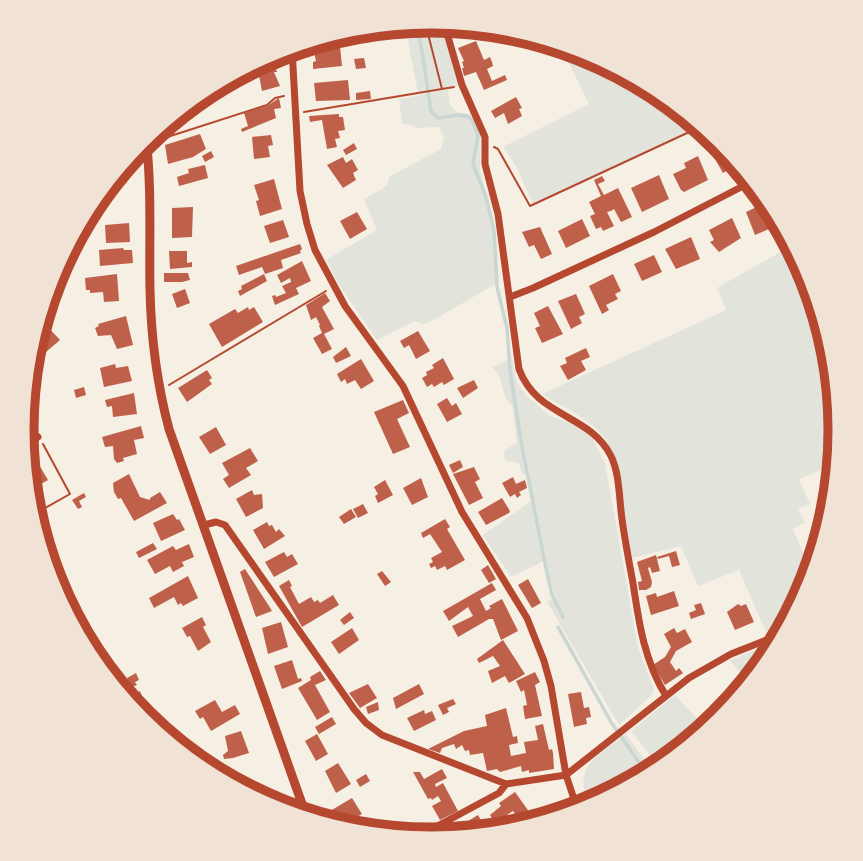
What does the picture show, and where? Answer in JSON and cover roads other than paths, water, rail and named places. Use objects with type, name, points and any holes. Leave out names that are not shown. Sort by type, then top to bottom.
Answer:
[{"type":"street","points":[[447,34],[462,85],[483,128],[486,177],[498,214],[519,369],[524,383],[543,403],[584,426],[611,457],[618,479],[622,523],[644,649],[651,669],[666,696]]},
{"type":"street","points":[[293,58],[303,209],[315,250],[333,287],[403,386],[462,512],[527,618],[551,687],[566,775],[575,801]]},
{"type":"street","points":[[146,155],[150,292],[159,391],[169,429],[303,807]]},
{"type":"street","points":[[510,296],[654,232],[744,186]]},
{"type":"street","points":[[34,439],[38,437]]},
{"type":"street","points":[[204,526],[216,522],[226,525],[366,723],[382,735],[506,784],[566,775],[622,728],[707,667],[770,639]]},
{"type":"street","points":[[434,828],[499,793],[506,784]]},
{"type":"waterway","points":[[418,34],[431,111],[438,118],[468,116],[478,135],[473,164],[486,197],[494,230],[497,287],[507,328],[510,371],[522,447],[552,595],[563,617]]},
{"type":"waterway","points":[[558,627],[611,722],[642,767]]}]
